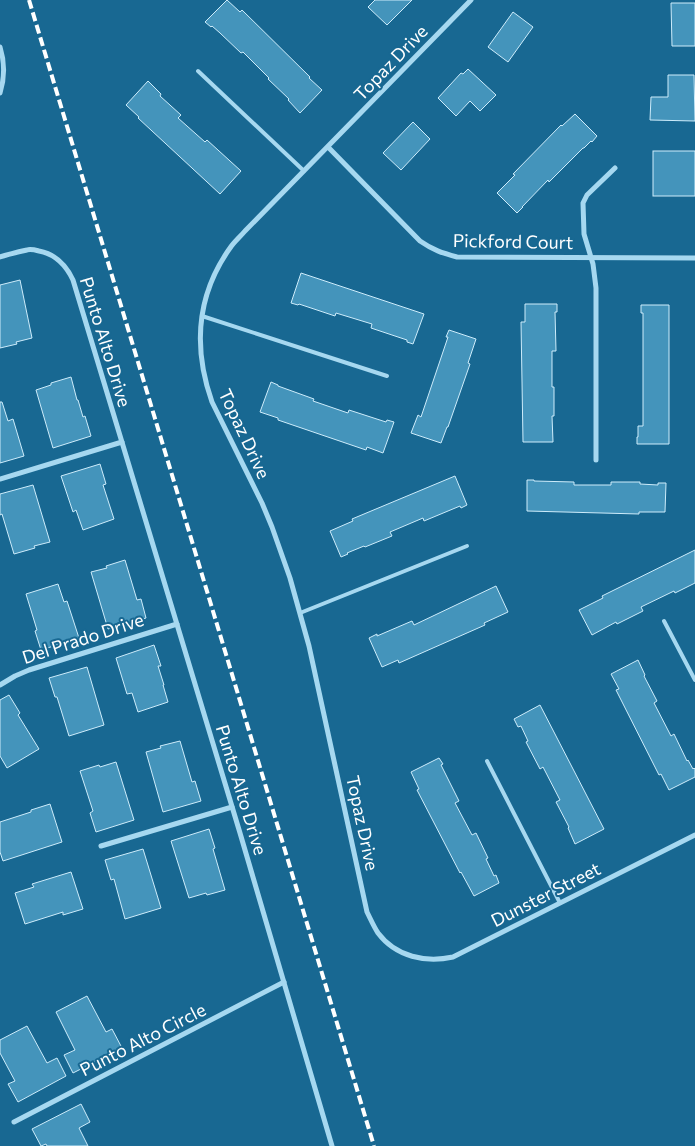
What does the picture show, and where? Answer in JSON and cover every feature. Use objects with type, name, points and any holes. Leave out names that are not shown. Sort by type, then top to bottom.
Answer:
[{"type":"street","name":"Topaz Drive","points":[[405,954],[394,948],[380,935],[372,924],[367,912],[316,673],[290,578],[262,503],[212,402],[202,368],[200,342],[202,316],[206,298],[215,273],[228,251],[245,231],[472,0]]},
{"type":"street","points":[[0,47],[4,68],[4,78],[0,93]]},
{"type":"street","name":"Pickford Court","points":[[328,147],[420,241],[432,250],[457,257],[695,258]]},
{"type":"street","name":"Pickford Court","points":[[596,460],[596,288],[591,257],[584,234],[584,200],[615,168]]},
{"type":"street","name":"Punto Alto Drive","points":[[0,257],[27,250],[44,252],[54,256],[61,262],[73,280],[332,1146]]},
{"type":"street","points":[[0,480],[122,442]]},
{"type":"street","name":"Del Prado Drive","points":[[0,685],[29,670],[177,624]]},
{"type":"street","points":[[101,846],[232,807]]},
{"type":"street","name":"Dunster Street","points":[[405,954],[429,960],[453,957],[695,835]]},
{"type":"street","name":"Punto Alto Circle","points":[[14,1122],[284,982]]},
{"type":"lane","points":[[198,71],[304,171]]},
{"type":"lane","points":[[202,316],[386,376]]},
{"type":"lane","points":[[300,613],[467,546]]},
{"type":"lane","points":[[664,622],[695,680]]},
{"type":"lane","points":[[486,760],[560,903]]},
{"type":"building","points":[[227,0],[240,12],[242,10],[322,90],[300,113],[289,99],[243,52],[241,53],[212,26],[205,22]]},
{"type":"building","points":[[375,0],[412,0],[387,25],[368,7]]},
{"type":"building","points":[[671,3],[695,3],[695,46],[672,46]]},
{"type":"building","points":[[513,12],[533,27],[508,62],[488,47]]},
{"type":"building","points":[[468,69],[496,95],[480,111],[470,101],[456,116],[438,98],[461,73],[463,74]]},
{"type":"building","points":[[668,75],[694,75],[695,121],[650,120],[651,97],[668,97]]},
{"type":"building","points":[[148,81],[161,94],[160,96],[181,115],[178,118],[205,142],[207,140],[241,171],[220,194],[126,105]]},
{"type":"building","points":[[575,114],[597,136],[549,182],[548,180],[517,213],[497,193],[561,125]]},
{"type":"building","points":[[413,122],[430,139],[401,170],[383,153]]},
{"type":"building","points":[[653,151],[695,151],[695,196],[653,196]]},
{"type":"building","points":[[301,273],[424,314],[413,344],[407,342],[407,340],[371,328],[372,324],[336,313],[335,316],[291,303]]},
{"type":"building","points":[[20,280],[32,338],[0,348],[0,285]]},
{"type":"building","points":[[525,304],[557,304],[557,312],[555,312],[556,351],[552,351],[552,387],[554,387],[553,442],[523,442],[521,322],[525,322]]},
{"type":"building","points":[[641,305],[669,305],[669,444],[637,444],[638,426],[643,426],[643,313],[641,313]]},
{"type":"building","points":[[449,330],[476,339],[468,363],[470,364],[441,443],[411,433],[418,415],[421,417]]},
{"type":"building","points":[[71,377],[77,400],[83,417],[85,416],[91,436],[53,448],[36,390]]},
{"type":"building","points":[[271,382],[314,399],[313,401],[348,413],[349,410],[386,422],[387,420],[394,422],[383,453],[367,447],[366,450],[260,412]]},
{"type":"building","points":[[0,402],[2,402],[8,421],[13,419],[24,456],[0,463]]},
{"type":"building","points":[[100,464],[106,484],[103,485],[114,519],[83,530],[76,510],[73,512],[61,476]]},
{"type":"building","points":[[455,476],[467,505],[461,508],[460,506],[424,521],[423,518],[390,532],[392,536],[341,557],[330,531],[353,521],[352,519]]},
{"type":"building","points":[[527,480],[574,482],[574,485],[611,485],[611,482],[640,482],[640,484],[658,485],[658,483],[666,483],[665,512],[639,512],[639,514],[527,511]]},
{"type":"building","points":[[33,485],[50,542],[14,554],[2,514],[0,515],[0,494]]},
{"type":"building","points":[[695,550],[695,583],[641,607],[643,611],[617,624],[616,622],[592,635],[579,610],[603,598],[602,596]]},
{"type":"building","points":[[125,560],[137,600],[141,599],[146,618],[108,629],[91,572],[107,568],[106,566]]},
{"type":"building","points":[[58,584],[64,602],[67,601],[79,638],[41,650],[26,594]]},
{"type":"building","points":[[496,586],[508,612],[484,623],[485,625],[399,663],[398,660],[382,667],[369,638],[412,621],[414,625]]},
{"type":"building","points":[[154,645],[161,666],[158,666],[168,702],[138,712],[132,693],[127,694],[116,658]]},
{"type":"building","points":[[638,660],[657,701],[654,703],[671,736],[674,734],[687,761],[695,769],[695,777],[669,790],[661,774],[659,775],[616,690],[619,689],[611,674]]},
{"type":"building","points":[[87,667],[104,725],[69,736],[49,678]]},
{"type":"building","points":[[9,695],[20,713],[18,715],[39,749],[7,768],[0,756],[0,700]]},
{"type":"building","points":[[540,705],[604,829],[575,844],[569,827],[556,802],[560,800],[543,767],[540,769],[526,742],[528,741],[521,726],[518,727],[514,719]]},
{"type":"building","points":[[180,741],[192,782],[195,781],[201,801],[163,812],[146,752]]},
{"type":"building","points":[[439,758],[459,801],[455,803],[472,835],[476,833],[488,858],[486,859],[499,883],[474,896],[417,790],[419,789],[411,772]]},
{"type":"building","points":[[116,762],[134,820],[96,832],[90,813],[93,811],[80,771]]},
{"type":"building","points":[[50,804],[62,842],[3,861],[0,852],[0,822]]},
{"type":"building","points":[[209,829],[225,890],[189,898],[171,841]]},
{"type":"building","points":[[143,849],[161,908],[125,919],[114,879],[111,880],[105,860]]},
{"type":"building","points":[[71,872],[83,909],[63,915],[63,912],[25,924],[15,893],[34,887],[32,884]]},
{"type":"building","points":[[87,996],[106,1032],[112,1029],[122,1048],[73,1073],[64,1055],[75,1050],[56,1012]]},
{"type":"building","points":[[27,1026],[47,1063],[57,1058],[66,1076],[18,1102],[8,1084],[15,1081],[0,1053],[0,1040]]},
{"type":"building","points":[[81,1104],[90,1122],[79,1128],[88,1146],[47,1146],[46,1144],[41,1146],[32,1129]]},
{"type":"railway","points":[[29,0],[374,1146]]}]
